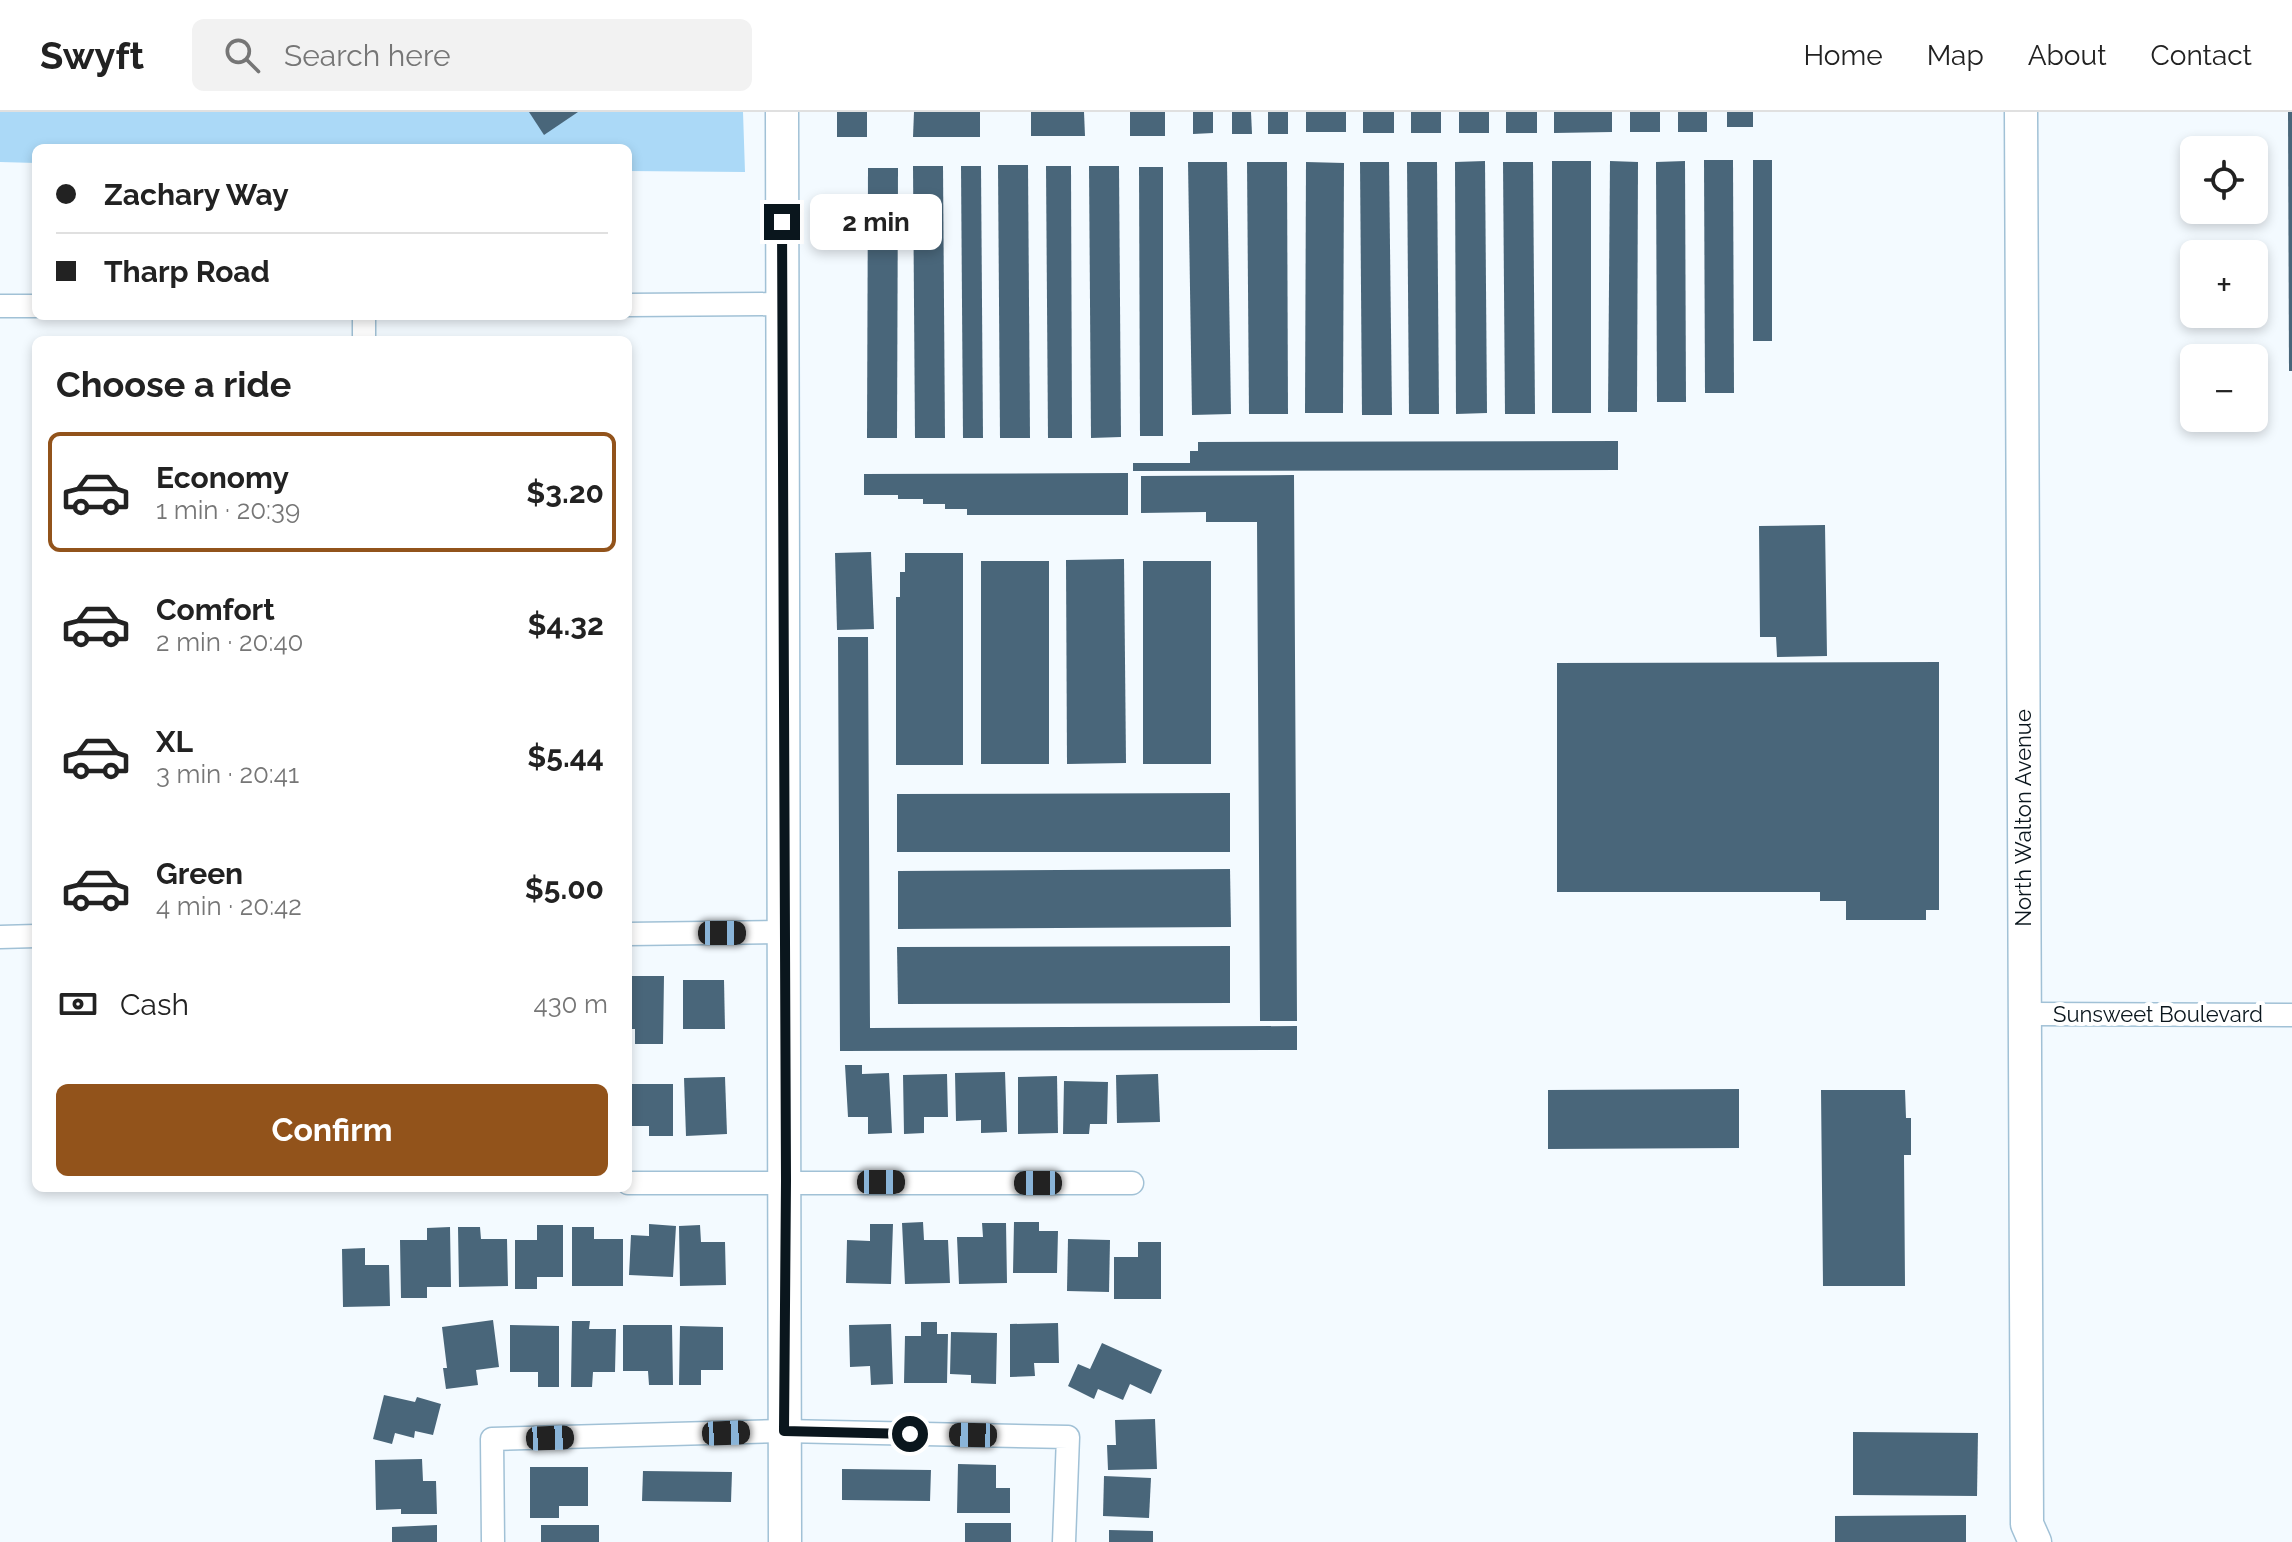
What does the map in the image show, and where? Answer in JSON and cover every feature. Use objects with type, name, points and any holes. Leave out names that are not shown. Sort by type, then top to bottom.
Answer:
[{"type":"street","points":[[782,112],[785,1542]]},
{"type":"street","name":"North Walton Avenue","points":[[2021,112],[2027,1536]]},
{"type":"street","points":[[632,305],[782,304]]},
{"type":"street","points":[[0,306],[32,306]]},
{"type":"street","points":[[632,934],[785,932]]},
{"type":"street","points":[[0,937],[32,936]]},
{"type":"street","name":"Sunsweet Boulevard","points":[[2023,1014],[2292,1015]]},
{"type":"street","points":[[632,1183],[1132,1183]]},
{"type":"street","points":[[493,1542],[492,1439],[784,1431],[1068,1437],[1064,1542]]},
{"type":"shaded area","points":[[0,112],[743,112],[745,172],[632,171],[632,144],[32,144],[32,163],[0,162]]},
{"type":"building","points":[[529,112],[578,112],[544,135]]},
{"type":"building","points":[[837,112],[867,112],[867,137],[837,137]]},
{"type":"building","points":[[914,112],[980,112],[980,137],[913,137]]},
{"type":"building","points":[[1031,112],[1084,112],[1085,136],[1031,136]]},
{"type":"building","points":[[1130,112],[1165,112],[1165,136],[1130,136]]},
{"type":"building","points":[[1193,112],[1213,112],[1213,133],[1193,134]]},
{"type":"building","points":[[1232,112],[1251,112],[1252,134],[1232,134]]},
{"type":"building","points":[[1268,112],[1288,112],[1288,134],[1268,134]]},
{"type":"building","points":[[1306,112],[1346,112],[1346,132],[1306,132]]},
{"type":"building","points":[[1363,112],[1394,112],[1394,133],[1363,133]]},
{"type":"building","points":[[1411,112],[1441,112],[1441,133],[1411,133]]},
{"type":"building","points":[[1459,112],[1489,112],[1489,133],[1459,133]]},
{"type":"building","points":[[1506,112],[1537,112],[1537,133],[1506,133]]},
{"type":"building","points":[[1554,112],[1612,112],[1612,132],[1554,133]]},
{"type":"building","points":[[1630,112],[1660,112],[1660,132],[1630,132]]},
{"type":"building","points":[[1678,112],[1707,112],[1707,132],[1678,132]]},
{"type":"building","points":[[1727,112],[1753,112],[1753,127],[1727,127]]},
{"type":"building","points":[[2288,112],[2292,112],[2292,371],[2289,371]]},
{"type":"building","points":[[1704,160],[1733,160],[1734,393],[1705,393]]},
{"type":"building","points":[[1753,160],[1772,160],[1772,341],[1753,341]]},
{"type":"building","points":[[1485,161],[1487,413],[1456,414],[1455,162]]},
{"type":"building","points":[[1552,161],[1591,161],[1591,413],[1552,413]]},
{"type":"building","points":[[1610,161],[1638,162],[1637,412],[1608,412]]},
{"type":"building","points":[[1685,161],[1686,402],[1657,402],[1656,162]]},
{"type":"building","points":[[1188,162],[1227,162],[1231,414],[1192,415]]},
{"type":"building","points":[[1247,162],[1287,162],[1288,414],[1249,414]]},
{"type":"building","points":[[1306,162],[1344,163],[1343,413],[1305,413]]},
{"type":"building","points":[[1360,162],[1389,162],[1392,415],[1362,415]]},
{"type":"building","points":[[1407,162],[1437,162],[1439,414],[1409,414]]},
{"type":"building","points":[[1503,162],[1533,162],[1535,414],[1505,414]]},
{"type":"building","points":[[998,165],[1028,165],[1030,438],[1000,438]]},
{"type":"building","points":[[913,166],[943,166],[945,438],[915,438]]},
{"type":"building","points":[[961,166],[981,166],[983,438],[963,438]]},
{"type":"building","points":[[1046,166],[1071,166],[1072,438],[1048,438]]},
{"type":"building","points":[[1089,166],[1119,166],[1121,437],[1091,438]]},
{"type":"building","points":[[1139,167],[1163,167],[1163,436],[1140,436]]},
{"type":"building","points":[[868,168],[898,168],[897,438],[867,438]]},
{"type":"building","points":[[1618,441],[1618,470],[1133,471],[1133,463],[1190,463],[1190,451],[1198,451],[1198,442]]},
{"type":"building","points":[[1128,473],[1128,515],[967,515],[967,509],[945,509],[945,504],[923,504],[923,499],[864,495],[864,474]]},
{"type":"building","points":[[1294,475],[1297,1021],[1260,1021],[1257,522],[1206,522],[1206,512],[1141,513],[1141,476]]},
{"type":"building","points":[[1825,525],[1827,656],[1777,657],[1776,637],[1760,637],[1759,526]]},
{"type":"building","points":[[871,552],[874,629],[837,630],[835,553]]},
{"type":"building","points":[[905,553],[963,553],[963,765],[896,765],[896,597],[900,597],[900,572],[905,572]]},
{"type":"building","points":[[1124,559],[1126,763],[1067,764],[1066,560]]},
{"type":"building","points":[[981,561],[1049,561],[1049,764],[981,764]]},
{"type":"building","points":[[1143,561],[1211,561],[1211,764],[1143,764]]},
{"type":"building","points":[[838,637],[868,637],[870,1028],[1297,1026],[1297,1050],[840,1051]]},
{"type":"building","points":[[1939,662],[1939,910],[1926,910],[1926,920],[1846,920],[1846,901],[1820,901],[1820,892],[1557,892],[1557,663]]},
{"type":"building","points":[[1230,793],[1230,852],[897,852],[897,794]]},
{"type":"building","points":[[1230,869],[1231,927],[898,929],[898,871]]},
{"type":"building","points":[[1230,946],[1230,1003],[898,1004],[897,947]]},
{"type":"building","points":[[632,976],[664,976],[663,1044],[635,1044],[635,1029],[632,1029]]},
{"type":"building","points":[[683,980],[724,980],[725,1029],[683,1029]]},
{"type":"building","points":[[845,1065],[862,1065],[862,1074],[889,1073],[892,1133],[868,1134],[868,1117],[848,1117]]},
{"type":"building","points":[[1005,1072],[1007,1132],[981,1133],[981,1120],[956,1121],[955,1073]]},
{"type":"building","points":[[947,1074],[948,1117],[924,1117],[924,1133],[904,1134],[903,1075]]},
{"type":"building","points":[[1158,1074],[1160,1122],[1117,1123],[1116,1075]]},
{"type":"building","points":[[1057,1076],[1058,1133],[1018,1134],[1018,1077]]},
{"type":"building","points":[[725,1077],[727,1134],[686,1136],[684,1078]]},
{"type":"building","points":[[1064,1081],[1108,1082],[1107,1124],[1090,1124],[1089,1134],[1063,1134]]},
{"type":"building","points":[[632,1084],[673,1084],[673,1136],[649,1136],[649,1126],[632,1126]]},
{"type":"building","points":[[1739,1089],[1739,1148],[1548,1149],[1548,1090]]},
{"type":"building","points":[[1821,1090],[1905,1090],[1906,1118],[1911,1118],[1911,1155],[1904,1155],[1905,1286],[1823,1286]]},
{"type":"building","points":[[923,1222],[924,1240],[948,1240],[950,1283],[905,1284],[902,1223]]},
{"type":"building","points":[[1014,1222],[1039,1222],[1039,1231],[1058,1231],[1057,1273],[1013,1273]]},
{"type":"building","points":[[982,1223],[1006,1223],[1007,1283],[959,1284],[957,1237],[983,1237]]},
{"type":"building","points":[[649,1224],[676,1226],[673,1277],[629,1275],[631,1235],[649,1236]]},
{"type":"building","points":[[870,1224],[893,1224],[891,1284],[846,1283],[847,1240],[870,1241]]},
{"type":"building","points":[[537,1225],[563,1225],[563,1277],[537,1277],[537,1289],[515,1289],[515,1240],[537,1240]]},
{"type":"building","points":[[700,1225],[701,1242],[725,1242],[726,1285],[680,1286],[679,1226]]},
{"type":"building","points":[[450,1227],[451,1287],[427,1287],[427,1298],[401,1298],[400,1240],[427,1240],[427,1228]]},
{"type":"building","points":[[458,1227],[480,1227],[481,1239],[507,1239],[508,1286],[459,1287]]},
{"type":"building","points":[[572,1227],[594,1227],[594,1239],[623,1239],[623,1286],[572,1286]]},
{"type":"building","points":[[1068,1239],[1110,1240],[1109,1292],[1067,1291]]},
{"type":"building","points":[[1138,1242],[1161,1242],[1161,1299],[1114,1299],[1114,1257],[1138,1257]]},
{"type":"building","points":[[365,1248],[365,1265],[389,1265],[390,1306],[343,1307],[342,1249]]},
{"type":"building","points":[[493,1320],[499,1367],[476,1370],[478,1385],[446,1389],[442,1327]]},
{"type":"building","points":[[572,1321],[590,1321],[589,1329],[616,1329],[615,1372],[593,1372],[592,1387],[571,1387]]},
{"type":"building","points":[[921,1322],[937,1322],[937,1334],[948,1334],[947,1383],[904,1383],[905,1336],[921,1336]]},
{"type":"building","points":[[1058,1323],[1059,1363],[1034,1363],[1035,1376],[1010,1377],[1010,1324]]},
{"type":"building","points":[[891,1324],[893,1384],[871,1385],[870,1366],[850,1367],[849,1325]]},
{"type":"building","points":[[510,1325],[559,1326],[559,1387],[538,1387],[538,1372],[510,1372]]},
{"type":"building","points":[[623,1325],[672,1325],[673,1385],[649,1385],[648,1371],[623,1371]]},
{"type":"building","points":[[680,1326],[723,1327],[723,1370],[701,1370],[701,1385],[679,1385]]},
{"type":"building","points":[[951,1332],[997,1333],[996,1384],[971,1383],[971,1375],[950,1374]]},
{"type":"building","points":[[1102,1343],[1162,1370],[1151,1394],[1130,1384],[1123,1400],[1098,1389],[1094,1399],[1068,1386],[1078,1364],[1090,1369]]},
{"type":"building","points":[[384,1395],[415,1402],[417,1397],[441,1404],[433,1435],[415,1431],[414,1438],[395,1433],[392,1444],[373,1439]]},
{"type":"building","points":[[1155,1419],[1157,1469],[1108,1470],[1107,1445],[1116,1445],[1115,1420]]},
{"type":"building","points":[[1853,1432],[1978,1433],[1977,1496],[1853,1495]]},
{"type":"building","points":[[422,1459],[423,1481],[436,1481],[437,1514],[401,1514],[401,1509],[376,1510],[375,1460]]},
{"type":"building","points":[[958,1464],[996,1465],[996,1488],[1010,1488],[1010,1513],[957,1513]]},
{"type":"building","points":[[530,1467],[588,1467],[588,1506],[559,1506],[559,1518],[530,1518]]},
{"type":"building","points":[[842,1469],[931,1470],[930,1501],[842,1500]]},
{"type":"building","points":[[643,1471],[732,1472],[731,1502],[642,1501]]},
{"type":"building","points":[[1104,1476],[1151,1478],[1149,1518],[1103,1516]]},
{"type":"building","points":[[1966,1515],[1966,1542],[1835,1542],[1835,1516]]},
{"type":"building","points":[[965,1523],[1011,1523],[1011,1542],[965,1542]]},
{"type":"building","points":[[437,1525],[437,1542],[392,1542],[392,1527]]},
{"type":"building","points":[[541,1525],[599,1525],[599,1542],[541,1542]]},
{"type":"building","points":[[1109,1530],[1153,1531],[1153,1542],[1109,1542]]},
{"type":"route","points":[[782,222],[786,1181],[784,1431],[910,1434]]}]
